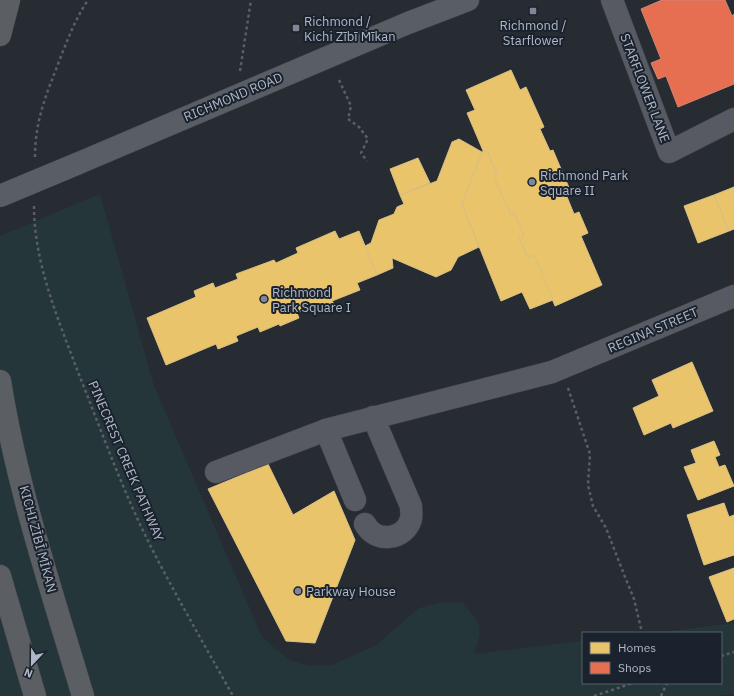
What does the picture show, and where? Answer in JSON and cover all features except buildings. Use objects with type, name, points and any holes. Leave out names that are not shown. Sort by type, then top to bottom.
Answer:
[{"type":"highway","points":[[0,35],[9,0]]},
{"type":"highway","name":"KICHI ZĪBĪ MĪKAN","points":[[0,381],[11,439],[35,532],[83,696]]},
{"type":"highway","points":[[0,576],[35,696]]},
{"type":"main road","name":"RICHMOND ROAD","points":[[0,196],[236,95],[408,23],[468,0]]},
{"type":"street","name":"STARFLOWER LANE","points":[[612,0],[669,152],[734,119]]},
{"type":"street","name":"REGINA STREET","points":[[216,472],[326,430],[552,372],[732,300]]},
{"type":"street","points":[[365,524],[369,531],[381,538],[390,537],[403,532],[412,519],[411,506],[373,417]]},
{"type":"street","points":[[326,430],[355,500]]},
{"type":"path","points":[[35,143],[40,111],[73,26],[88,0]]},
{"type":"path","points":[[236,95],[251,0]]},
{"type":"path","points":[[339,80],[351,106],[348,119],[359,127],[368,139],[361,153],[367,161]]},
{"type":"path","name":"PINECREST CREEK PATHWAY","points":[[34,219],[45,281],[73,360],[128,496],[166,576],[233,696]]},
{"type":"path","points":[[567,386],[590,454],[588,485],[593,506],[606,528],[626,577],[634,599],[642,632]]},
{"type":"path","points":[[722,656],[734,652]]},
{"type":"path","points":[[594,696],[601,695],[630,684]]},
{"type":"path","points":[[661,696],[667,684]]},
{"type":"shaded area","points":[[100,194],[154,386],[262,637],[289,660],[309,666],[332,665],[375,646],[419,608],[441,602],[462,603],[474,616],[479,627],[479,638],[474,654],[582,641],[582,684],[722,684],[722,632],[662,632],[734,623],[734,694],[714,696],[0,696],[0,236]]},
{"type":"place","name":"Richmond / Starflower","points":[[533,11]]},
{"type":"place","name":"Richmond / Kichi Zībī Mīkan","points":[[296,28]]},
{"type":"place","name":"Richmond Park Square II","points":[[532,182]]},
{"type":"place","name":"Richmond Park Square I","points":[[264,299]]},
{"type":"place","name":"Parkway House","points":[[298,591]]}]
